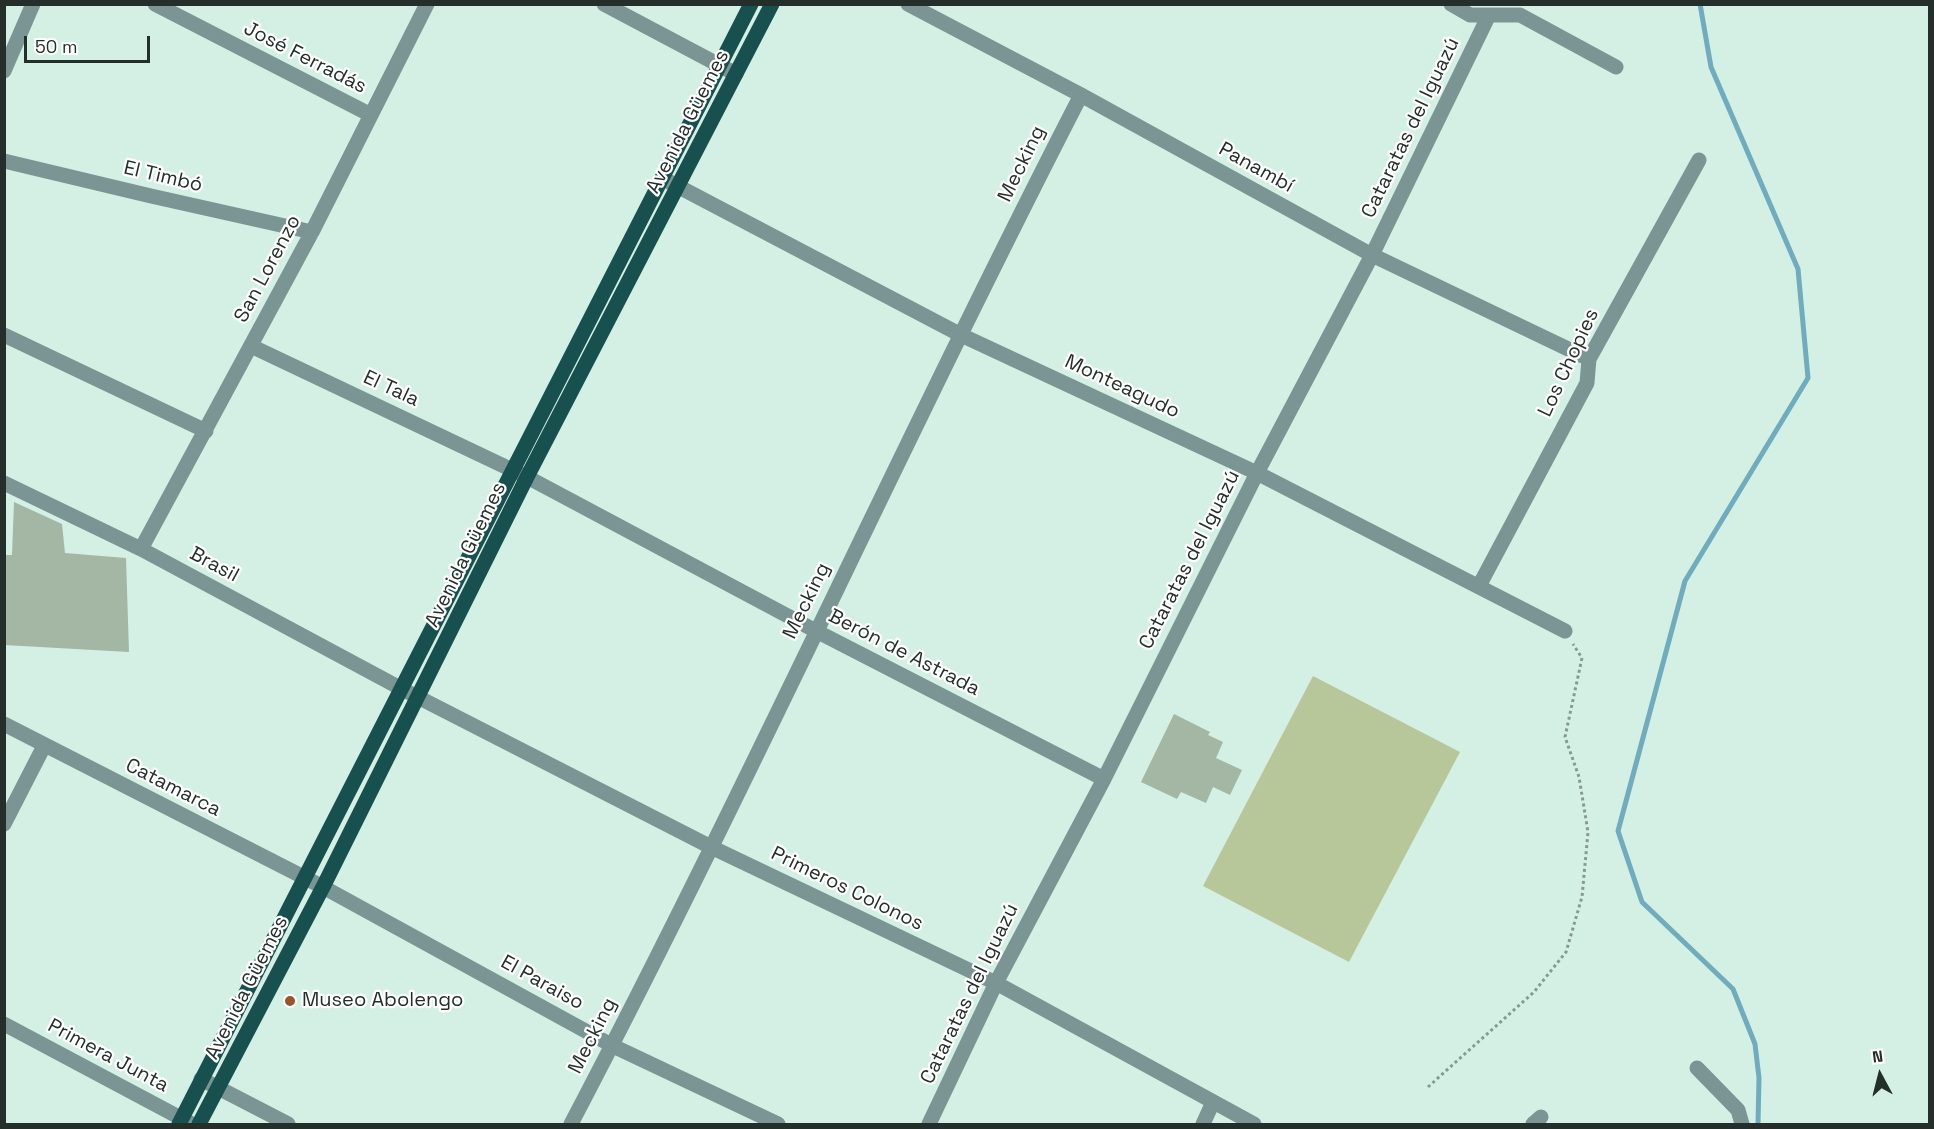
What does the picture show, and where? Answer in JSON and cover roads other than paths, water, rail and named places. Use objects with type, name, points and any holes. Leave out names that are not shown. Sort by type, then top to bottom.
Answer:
[{"type":"main road","name":"Avenida Güemes","points":[[184,1123],[201,1079],[752,4]]},
{"type":"main road","name":"Avenida Güemes","points":[[199,1125],[323,887],[527,477],[772,4]]},
{"type":"street","points":[[4,71],[33,4]]},
{"type":"street","name":"José Ferradás","points":[[155,4],[371,115]]},
{"type":"street","name":"San Lorenzo","points":[[141,549],[312,232],[427,4]]},
{"type":"street","points":[[604,4],[736,74]]},
{"type":"street","name":"Panambí","points":[[908,4],[1081,95],[1372,255],[1589,359]]},
{"type":"street","points":[[1451,4],[1470,15],[1520,15],[1616,67]]},
{"type":"street","name":"Cataratas del Iguazú","points":[[929,1125],[996,983],[1104,779],[1257,473],[1372,255],[1489,15]]},
{"type":"street","name":"Mecking","points":[[571,1125],[613,1046],[1081,95]]},
{"type":"street","name":"El Timbó","points":[[4,160],[312,232]]},
{"type":"street","name":"Los Chopies","points":[[1479,586],[1587,383],[1589,359],[1699,160]]},
{"type":"street","name":"Monteagudo","points":[[662,178],[961,335],[1257,473],[1565,631]]},
{"type":"street","points":[[4,335],[206,430]]},
{"type":"street","name":"El Tala","points":[[251,346],[527,477]]},
{"type":"street","name":"Berón de Astrada","points":[[527,477],[816,631],[1104,779]]},
{"type":"street","name":"Brasil","points":[[4,483],[141,549],[418,697]]},
{"type":"street","name":"Primeros Colonos","points":[[418,697],[711,847],[996,983],[1254,1125]]},
{"type":"street","name":"Catamarca","points":[[4,724],[323,887]]},
{"type":"street","points":[[4,824],[44,746]]},
{"type":"street","name":"El Paraiso","points":[[323,887],[613,1046],[778,1125]]},
{"type":"street","name":"Primera Junta","points":[[4,1024],[184,1123]]},
{"type":"street","points":[[1696,1068],[1738,1110],[1742,1125]]},
{"type":"street","points":[[201,1079],[288,1125]]},
{"type":"street","points":[[1203,1125],[1213,1102]]},
{"type":"waterway","points":[[1700,4],[1711,67],[1798,269],[1808,378],[1685,581],[1618,831],[1642,902],[1733,989],[1755,1044],[1759,1078],[1758,1124]]},
{"type":"place","name":"Museo Abolengo","points":[[290,1001]]}]
